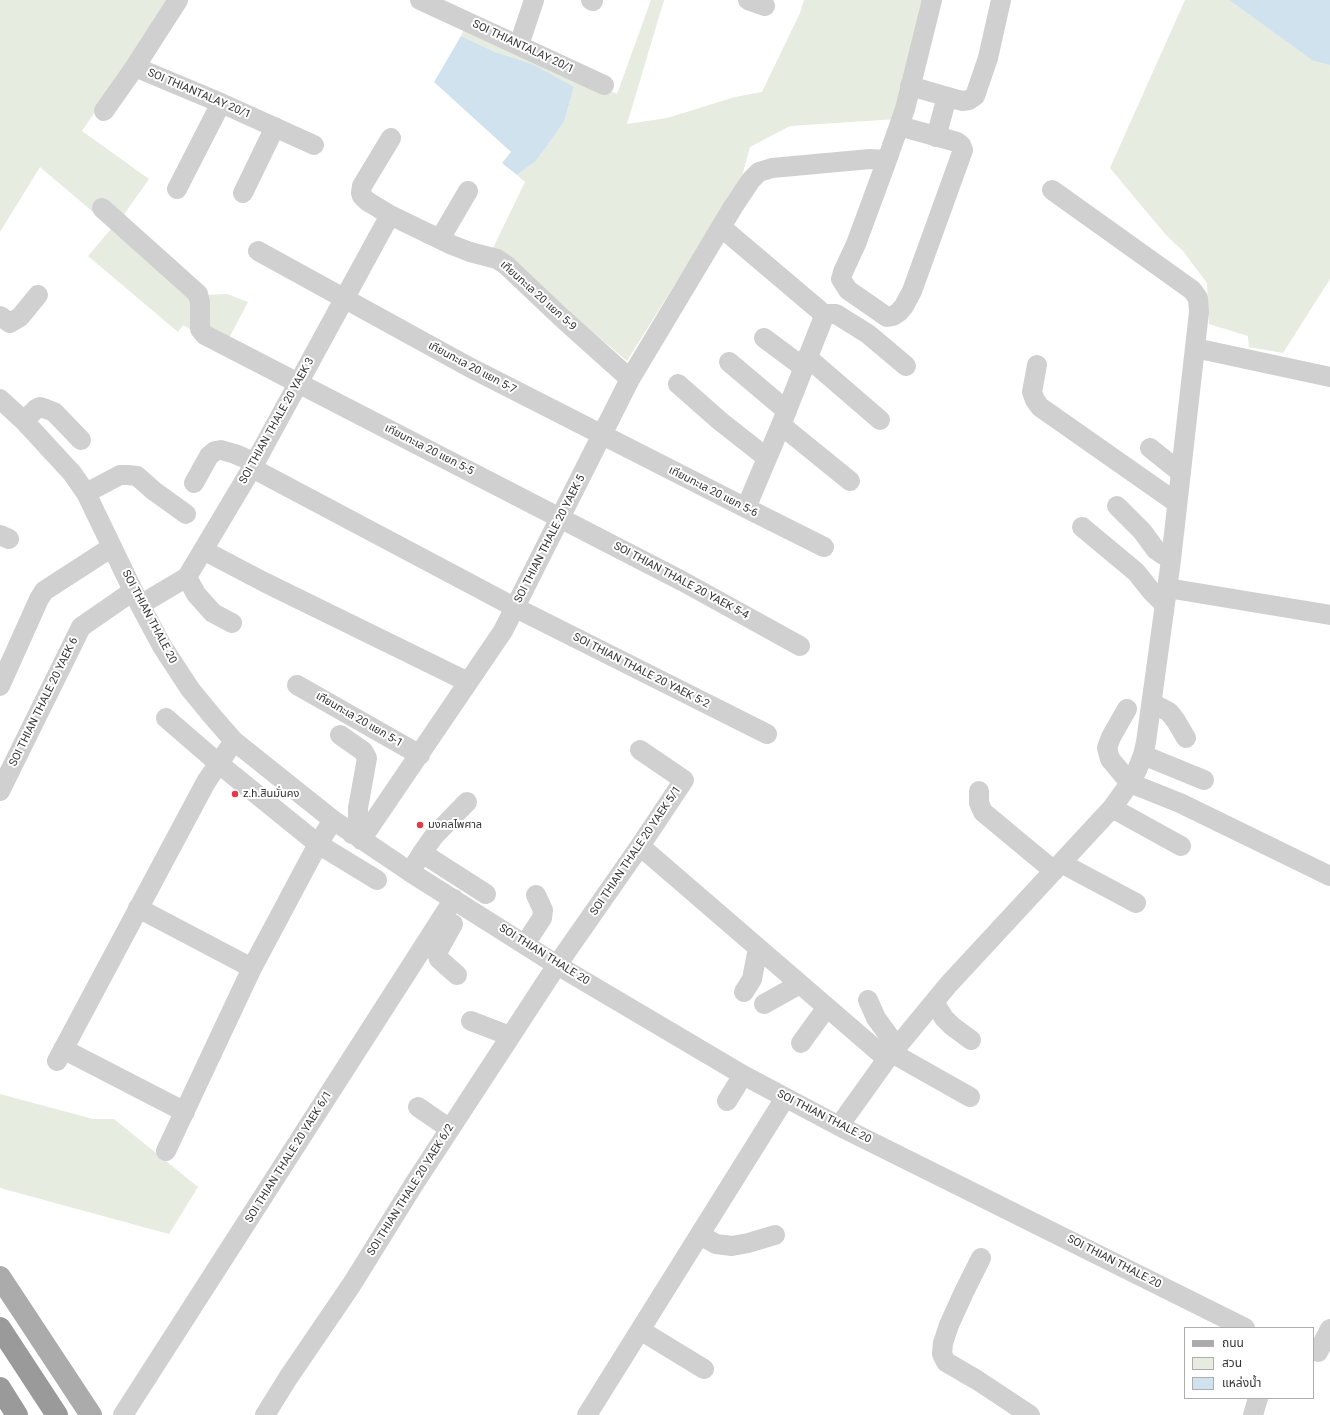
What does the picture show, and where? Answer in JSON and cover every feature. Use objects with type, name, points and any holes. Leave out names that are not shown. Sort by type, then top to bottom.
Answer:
[{"type":"highway","points":[[0,1328],[56,1415]]},
{"type":"highway","points":[[0,1388],[17,1415]]},
{"type":"main road","points":[[0,1277],[91,1415]]},
{"type":"street","name":"SOI THIANTALAY 20/1","points":[[178,0],[135,67],[221,103],[314,145]]},
{"type":"street","name":"SOI THIANTALAY 20/1","points":[[420,0],[604,85]]},
{"type":"street","points":[[519,45],[534,0]]},
{"type":"street","points":[[899,126],[957,142],[961,145],[962,150],[912,290],[904,306],[899,312],[893,316],[887,317],[848,290],[841,279],[856,244],[899,126],[932,0]]},
{"type":"street","points":[[910,86],[962,101],[969,100],[975,96],[988,58],[1001,0]]},
{"type":"street","points":[[104,111],[135,67]]},
{"type":"street","points":[[936,137],[947,97]]},
{"type":"street","points":[[177,188],[221,103]]},
{"type":"street","points":[[243,193],[274,127]]},
{"type":"street","name":"เทียนทะเล 20 แยก 5-9","points":[[391,138],[362,186],[360,193],[362,196],[367,201],[390,214],[440,239],[470,252],[497,259],[506,265],[630,379]]},
{"type":"street","name":"SOI THIAN THALE 20 YAEK 5","points":[[357,837],[420,755],[503,631],[516,608],[630,379],[741,194],[751,180],[759,172],[779,168],[870,160],[887,160]]},
{"type":"street","points":[[839,1126],[892,1053],[948,985],[1112,808],[1130,782],[1143,755],[1146,742],[1166,596],[1164,555],[1177,503],[1199,312],[1198,298],[1192,290],[1052,190]]},
{"type":"street","points":[[440,239],[468,191]]},
{"type":"street","name":"เทียนทะเล 20 แยก 5-5","points":[[102,208],[198,294],[200,303],[200,329],[205,335],[561,518]]},
{"type":"street","name":"SOI THIAN THALE 20 YAEK 3","points":[[137,598],[187,577],[253,465],[390,214]]},
{"type":"street","points":[[721,227],[819,310],[823,319],[784,418],[746,508]]},
{"type":"street","name":"เทียนทะเล 20 แยก 5-7","points":[[258,251],[469,368],[602,436]]},
{"type":"street","points":[[0,316],[10,323],[20,317],[38,295]]},
{"type":"street","points":[[822,314],[836,314],[868,334],[906,366]]},
{"type":"street","points":[[764,338],[805,362],[880,420]]},
{"type":"street","points":[[1195,348],[1330,377]]},
{"type":"street","points":[[729,362],[784,418],[850,481]]},
{"type":"street","points":[[1037,365],[1032,392],[1040,407],[1177,503]]},
{"type":"street","points":[[678,384],[720,421],[767,458]]},
{"type":"street","name":"SOI THIAN THALE 20","points":[[0,399],[24,421],[72,473],[86,493],[162,646],[190,688],[234,740],[333,820],[410,872],[557,965],[743,1075],[1216,1321],[1241,1327]]},
{"type":"street","points":[[24,421],[36,408],[40,407],[46,409],[54,412],[81,440]]},
{"type":"street","name":"เทียนทะเล 20 แยก 5-6","points":[[602,436],[824,547]]},
{"type":"street","points":[[1150,448],[1180,472]]},
{"type":"street","name":"SOI THIAN THALE 20 YAEK 5-2","points":[[194,483],[210,456],[215,451],[221,450],[235,454],[516,608],[767,734]]},
{"type":"street","points":[[86,493],[120,475],[128,474],[137,476],[154,491],[186,514]]},
{"type":"street","points":[[1117,506],[1142,530],[1164,555]]},
{"type":"street","name":"SOI THIAN THALE 20 YAEK 5-4","points":[[561,518],[684,582],[800,646]]},
{"type":"street","points":[[1082,527],[1136,572],[1152,592],[1166,596],[1330,615]]},
{"type":"street","points":[[0,686],[44,591],[112,547]]},
{"type":"street","points":[[203,550],[271,586],[468,682]]},
{"type":"street","points":[[1144,581],[1164,555]]},
{"type":"street","points":[[187,577],[196,594],[213,613],[232,623]]},
{"type":"street","name":"SOI THIAN THALE 20 YAEK 6","points":[[0,791],[80,627],[137,598]]},
{"type":"street","name":"เทียนทะเล 20 แยก 5-1","points":[[297,685],[420,755]]},
{"type":"street","points":[[1152,703],[1169,712],[1186,738]]},
{"type":"street","points":[[1127,709],[1111,737],[1107,748],[1110,760],[1130,782],[1180,803],[1330,876]]},
{"type":"street","points":[[166,718],[218,763],[318,844],[377,880]]},
{"type":"street","points":[[340,735],[363,751],[367,758],[358,808],[357,837]]},
{"type":"street","points":[[185,1112],[60,1055],[202,789],[234,740]]},
{"type":"street","name":"SOI THIAN THALE 20 YAEK 5/1","points":[[557,965],[684,780],[640,750]]},
{"type":"street","points":[[1143,755],[1204,780]]},
{"type":"street","points":[[979,791],[979,803],[984,812],[1057,867],[1136,903]]},
{"type":"street","points":[[410,872],[422,853],[442,827],[466,802]]},
{"type":"street","points":[[1112,808],[1181,846]]},
{"type":"street","points":[[166,1151],[252,968],[318,844],[333,820]]},
{"type":"street","points":[[640,846],[827,1007],[892,1053],[970,1097]]},
{"type":"street","points":[[422,853],[486,894]]},
{"type":"street","points":[[525,944],[542,918],[543,910],[536,896]]},
{"type":"street","points":[[457,975],[439,959],[437,953],[459,902]]},
{"type":"street","name":"SOI THIAN THALE 20 YAEK 6/1","points":[[123,1415],[459,902]]},
{"type":"street","points":[[138,908],[252,968]]},
{"type":"street","points":[[744,992],[752,979],[758,948]]},
{"type":"street","name":"SOI THIAN THALE 20 YAEK 6/2","points":[[265,1415],[288,1378],[352,1284],[450,1129],[557,965]]},
{"type":"street","points":[[764,1004],[800,984]]},
{"type":"street","points":[[868,1000],[880,1023],[892,1053]]},
{"type":"street","points":[[934,1002],[944,1018],[971,1040]]},
{"type":"street","points":[[801,1043],[827,1007]]},
{"type":"street","points":[[471,1021],[510,1036]]},
{"type":"street","points":[[727,1101],[743,1075]]},
{"type":"street","points":[[587,1415],[785,1098]]},
{"type":"street","points":[[418,1107],[450,1129]]},
{"type":"street","points":[[700,1236],[716,1244],[732,1246],[774,1235]]},
{"type":"street","points":[[981,1258],[949,1325],[943,1343],[942,1354],[946,1362],[977,1380],[1030,1415]]},
{"type":"street","points":[[1320,1352],[1330,1329]]},
{"type":"street","points":[[640,1330],[704,1369]]},
{"type":"street","points":[[1253,1415],[1258,1399]]},
{"type":"green space","points":[[0,0],[169,0],[82,131],[149,179],[115,227],[206,295],[227,294],[248,302],[229,338],[203,322],[197,333],[183,325],[178,332],[88,256],[112,228],[40,167],[0,232]]},
{"type":"green space","points":[[651,0],[664,0],[627,124],[667,118],[735,97],[762,92],[800,13],[804,0],[926,0],[897,119],[790,126],[750,147],[742,176],[627,361],[493,248],[525,182],[517,175],[536,161],[564,122],[574,87],[461,36],[465,27],[617,94]]},
{"type":"green space","points":[[1185,0],[1229,0],[1313,61],[1330,65],[1330,279],[1283,353],[1249,347],[1248,336],[1209,324],[1207,283],[1183,251],[1166,235],[1110,168]]},
{"type":"green space","points":[[0,1094],[93,1119],[114,1119],[198,1187],[169,1234],[0,1188]]},
{"type":"water","points":[[1229,0],[1330,0],[1330,65],[1313,61]]},
{"type":"water","points":[[461,36],[495,52],[534,65],[574,87],[564,122],[536,161],[517,175],[502,163],[511,152],[434,82]]},
{"type":"place","name":"z.h.สินมั่นคง","points":[[235,794]]},
{"type":"place","name":"มงคลไพศาล","points":[[420,825]]}]
